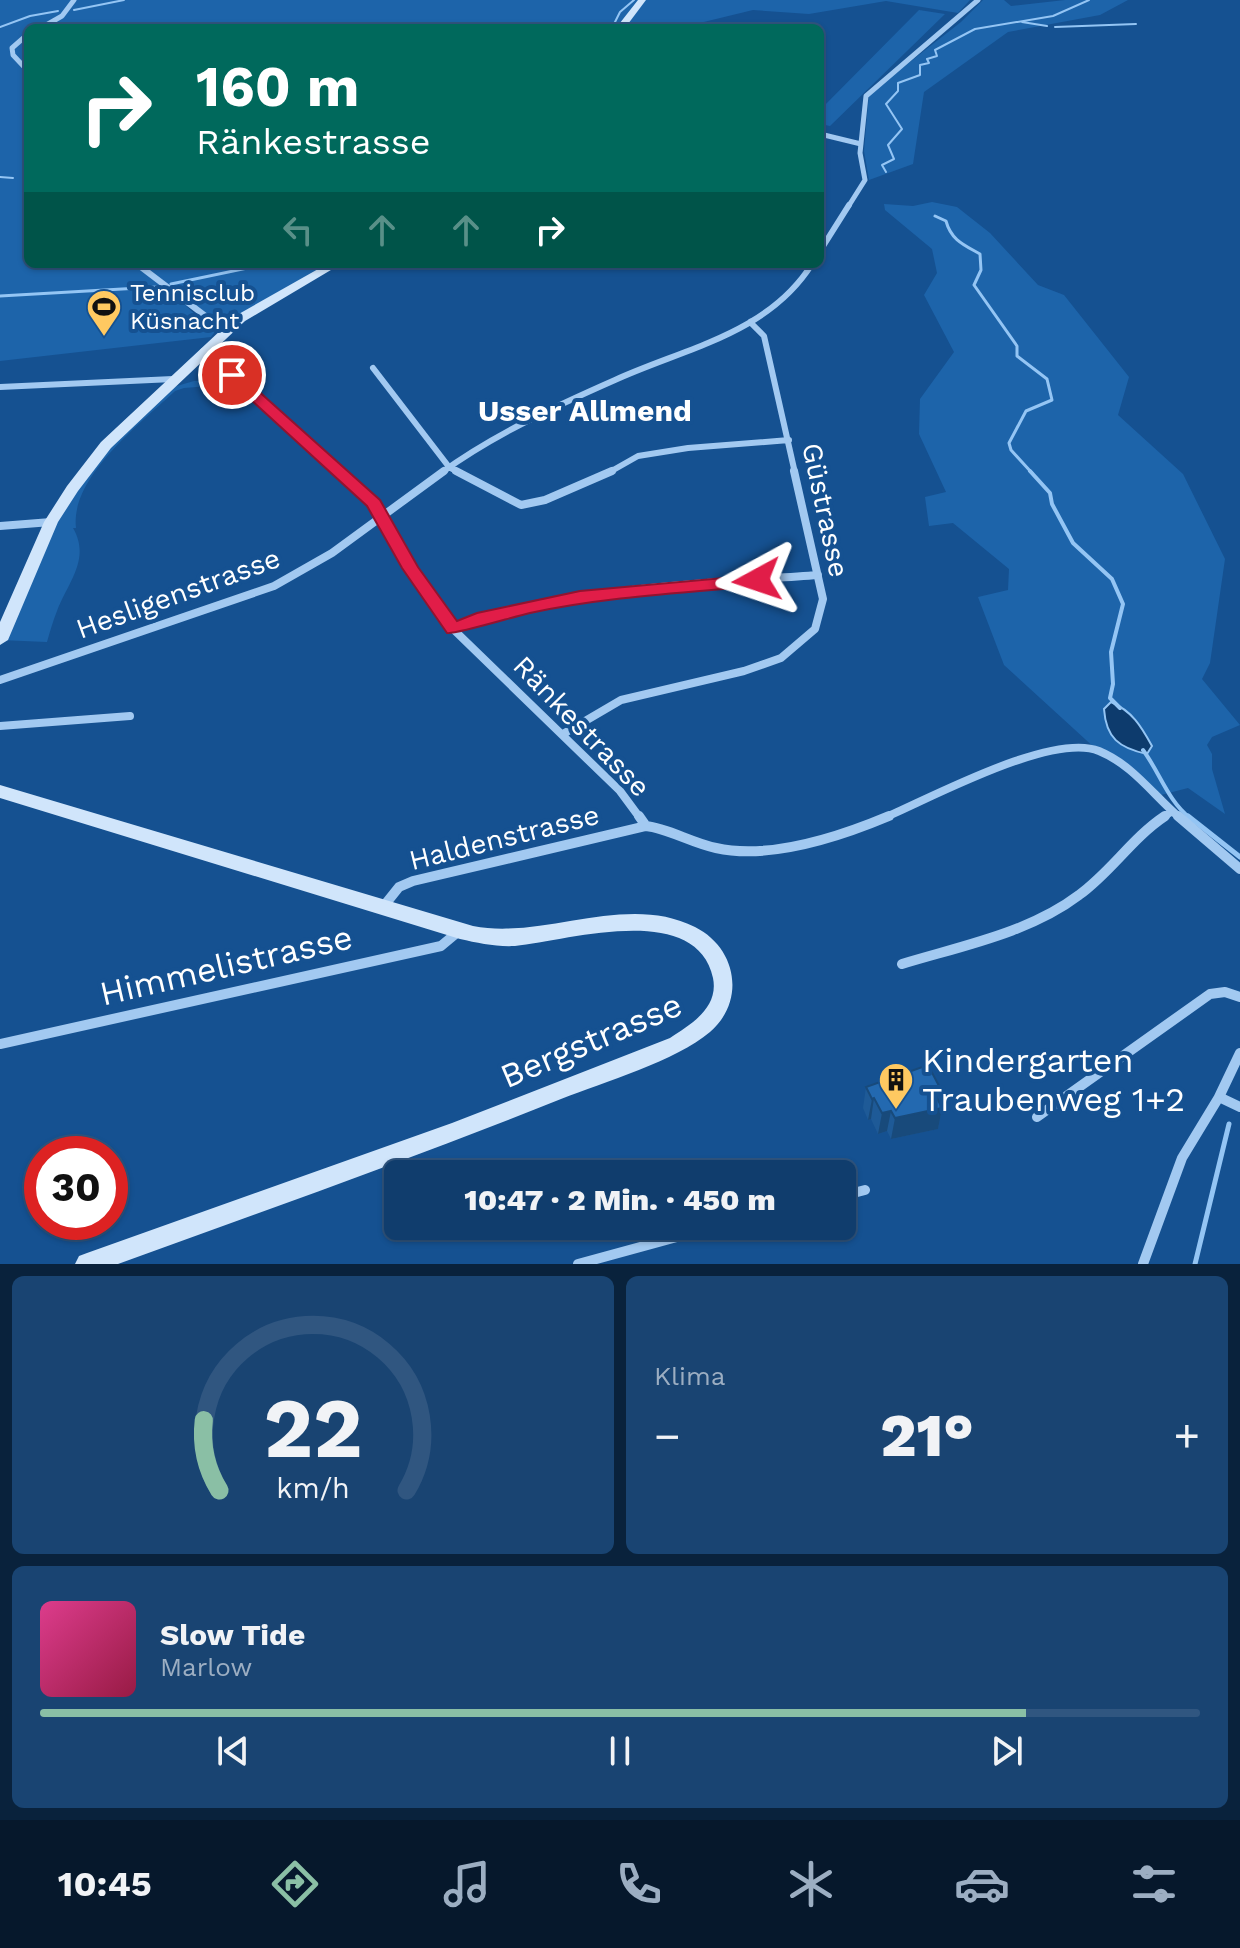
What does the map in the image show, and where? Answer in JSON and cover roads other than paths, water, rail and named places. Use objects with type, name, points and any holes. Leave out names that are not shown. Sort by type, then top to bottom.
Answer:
[{"type":"street","points":[[48,24],[62,16],[74,0]]},
{"type":"street","points":[[623,24],[642,0]]},
{"type":"street","points":[[824,245],[865,180],[861,144],[866,96],[899,65],[945,32],[978,0]]},
{"type":"street","points":[[24,38],[12,48],[13,55],[24,67]]},
{"type":"street","points":[[824,135],[861,144]]},
{"type":"street","points":[[142,268],[213,322],[230,327]]},
{"type":"street","points":[[0,640],[51,522],[91,462],[218,336],[328,268]]},
{"type":"street","name":"Hesligenstrasse","points":[[0,680],[274,586],[332,553],[449,467],[550,410],[616,379],[712,342],[772,310],[797,288],[810,268]]},
{"type":"street","name":"Güstrasse","points":[[563,734],[621,700],[744,671],[781,658],[815,629],[823,599],[818,575],[764,336],[750,322]]},
{"type":"street","name":"Ränkestrasse","points":[[203,351],[358,488],[383,515],[410,568],[453,629],[620,791],[646,826],[657,827],[690,843],[710,848],[754,851],[799,846],[847,834],[1029,755],[1072,748],[1097,750],[1129,768],[1172,811],[1240,869]]},
{"type":"street","points":[[373,368],[449,467],[521,505],[545,500],[597,479],[638,456],[688,448],[789,440]]},
{"type":"street","points":[[0,387],[173,379]]},
{"type":"street","points":[[0,526],[51,522]]},
{"type":"street","points":[[453,629],[477,619],[580,597],[818,575]]},
{"type":"street","points":[[0,726],[130,716]]},
{"type":"street","name":"Bergstrasse","points":[[0,791],[460,931],[512,938],[630,924],[663,924],[700,939],[711,950],[723,978],[719,1007],[708,1024],[677,1044],[457,1131],[87,1264]]},
{"type":"street","points":[[902,964],[1007,931],[1074,899],[1101,877],[1149,825],[1172,811]]},
{"type":"street","name":"Haldenstrasse","points":[[383,907],[399,887],[413,881],[646,826]]},
{"type":"street","name":"Himmelistrasse","points":[[0,1044],[441,946],[460,931]]},
{"type":"street","points":[[1037,1117],[1210,994],[1225,992],[1240,997]]},
{"type":"street","points":[[1143,1264],[1182,1158],[1219,1097],[1240,1053]]},
{"type":"street","points":[[1219,1097],[1240,1107]]},
{"type":"street","points":[[856,1192],[865,1190]]},
{"type":"street","points":[[578,1264],[666,1240]]},
{"type":"waterway","points":[[74,10],[124,0]]},
{"type":"waterway","points":[[614,24],[620,12],[634,0]]},
{"type":"waterway","points":[[886,172],[882,165],[894,159],[888,145],[902,129],[886,104],[898,91],[898,83],[920,75],[920,65],[929,63],[927,59],[937,56],[935,50],[975,29],[1053,16],[1089,0]]},
{"type":"waterway","points":[[0,27],[30,16],[58,11]]},
{"type":"waterway","points":[[1022,22],[1047,26]]},
{"type":"waterway","points":[[1055,27],[1136,24]]},
{"type":"waterway","points":[[0,177],[13,178]]},
{"type":"waterway","points":[[935,216],[946,221],[959,241],[980,254],[981,270],[974,285],[1017,346],[1017,356],[1047,379],[1052,400],[1026,411],[1009,443],[1011,450],[1032,473]]},
{"type":"waterway","points":[[171,284],[248,268]]},
{"type":"waterway","points":[[0,296],[157,287]]},
{"type":"waterway","points":[[1030,471],[1050,493],[1052,504],[1073,543],[1112,579],[1123,604],[1111,652],[1113,684],[1110,698],[1120,708]]},
{"type":"waterway","points":[[1143,750],[1170,795],[1190,818]]},
{"type":"waterway","points":[[1188,816],[1240,857]]},
{"type":"waterway","points":[[1195,1264],[1229,1124]]},
{"type":"place","name":"Tennisclub Küsnacht","points":[[104,338]]},
{"type":"place","name":"Kindergarten Traubenweg 1+2","points":[[896,1111]]},
{"type":"district","name":"Usser Allmend","points":[[585,411]]}]
